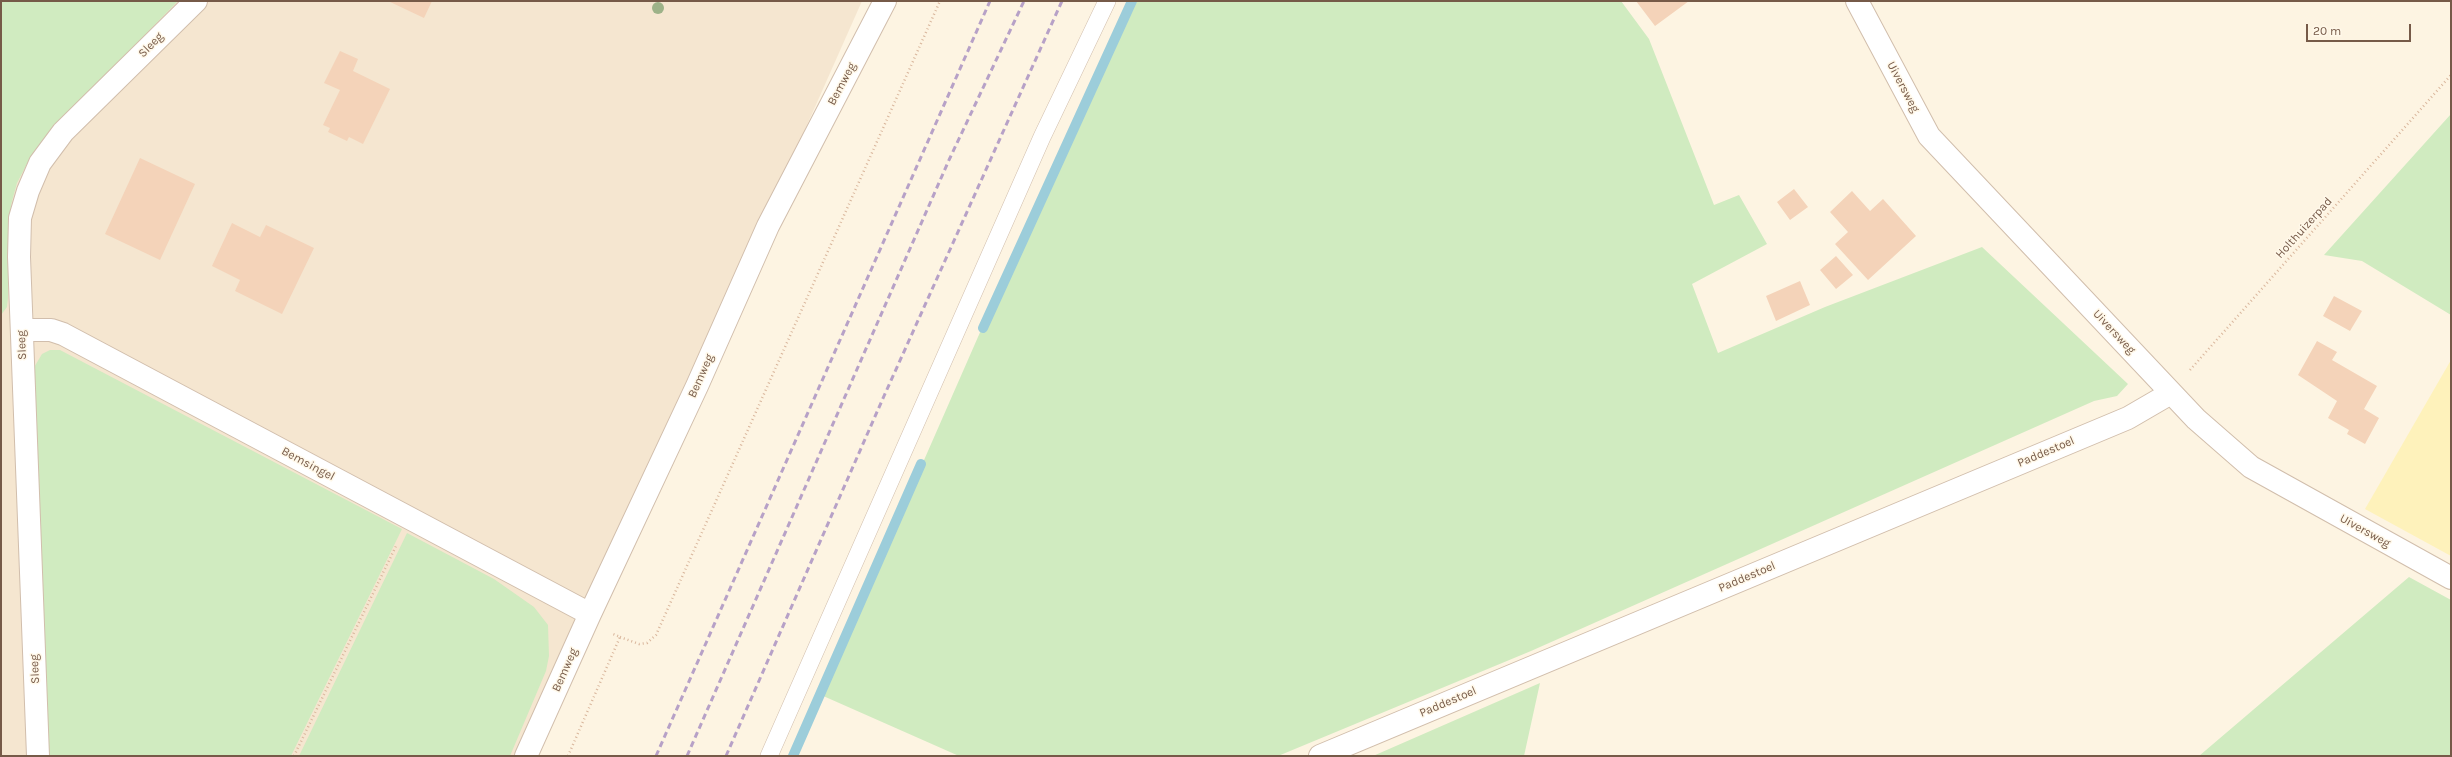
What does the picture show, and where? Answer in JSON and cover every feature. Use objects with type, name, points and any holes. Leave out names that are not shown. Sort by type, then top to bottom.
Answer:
[{"type":"street","name":"Sleeg","points":[[38,756],[19,257],[20,218],[28,191],[40,163],[63,132],[196,1]]},
{"type":"street","name":"Bemweg","points":[[526,756],[588,618],[697,386],[768,226],[885,1]]},
{"type":"street","name":"Uiversweg","points":[[1857,1],[1929,136],[2196,419],[2251,467],[2451,578]]},
{"type":"street","name":"Bemsingel","points":[[22,330],[51,330],[63,334],[410,518],[588,618]]},
{"type":"street","name":"Paddestoel","points":[[1320,756],[2128,418],[2171,393]]},
{"type":"lane","points":[[770,756],[1042,137],[1107,1]]},
{"type":"path","points":[[588,618],[620,637],[639,644],[647,643],[656,635],[940,1]]},
{"type":"path","name":"Holthuizerpad","points":[[2171,393],[2451,76]]},
{"type":"path","points":[[294,756],[410,518]]},
{"type":"path","points":[[568,756],[620,637]]},
{"type":"shaded area","points":[[1,1],[862,1],[527,756],[1,756]]},
{"type":"green space","points":[[1,1],[178,1],[79,102],[29,160],[17,183],[11,205],[8,298],[7,307],[1,315]]},
{"type":"green space","points":[[1133,1],[1621,1],[1649,39],[1714,205],[1739,195],[1767,244],[1692,284],[1718,353],[1825,307],[1982,247],[2128,384],[2117,396],[2094,401],[1531,651],[1278,756],[959,756],[821,695],[985,321],[1095,78]]},
{"type":"green space","points":[[2451,114],[2451,315],[2362,261],[2324,255]]},
{"type":"green space","points":[[50,350],[60,350],[402,529],[291,756],[47,756],[33,369],[42,354]]},
{"type":"green space","points":[[407,533],[494,579],[534,607],[548,625],[549,656],[546,671],[510,756],[299,756]]},
{"type":"green space","points":[[2409,577],[2451,600],[2451,756],[2199,756]]},
{"type":"green space","points":[[1540,683],[1524,756],[1373,756]]},
{"type":"sand","points":[[2451,360],[2451,556],[2365,509]]},
{"type":"building","points":[[388,1],[432,1],[424,18]]},
{"type":"building","points":[[1636,1],[1689,1],[1655,26]]},
{"type":"building","points":[[340,51],[358,59],[353,71],[390,89],[363,144],[349,137],[347,141],[328,132],[330,128],[323,125],[340,90],[324,83]]},
{"type":"building","points":[[140,158],[195,184],[160,260],[105,234]]},
{"type":"building","points":[[1794,189],[1808,207],[1790,220],[1777,202]]},
{"type":"building","points":[[1852,191],[1870,211],[1883,199],[1916,236],[1868,280],[1835,244],[1848,232],[1830,212]]},
{"type":"building","points":[[232,223],[260,237],[266,225],[314,248],[282,314],[235,291],[240,280],[212,266]]},
{"type":"building","points":[[1836,256],[1853,275],[1836,289],[1820,270]]},
{"type":"building","points":[[1800,281],[1810,305],[1776,321],[1766,296]]},
{"type":"building","points":[[2334,296],[2362,311],[2350,331],[2323,316]]},
{"type":"building","points":[[2317,341],[2337,352],[2332,360],[2377,386],[2364,409],[2379,418],[2365,444],[2347,434],[2349,430],[2328,418],[2337,401],[2298,375]]},
{"type":"waterway","points":[[983,328],[1132,1]]},
{"type":"waterway","points":[[793,756],[921,464]]},
{"type":"railway","points":[[656,756],[990,1]]},
{"type":"railway","points":[[687,756],[949,160],[1024,1]]},
{"type":"railway","points":[[726,756],[884,396],[1062,1]]}]
